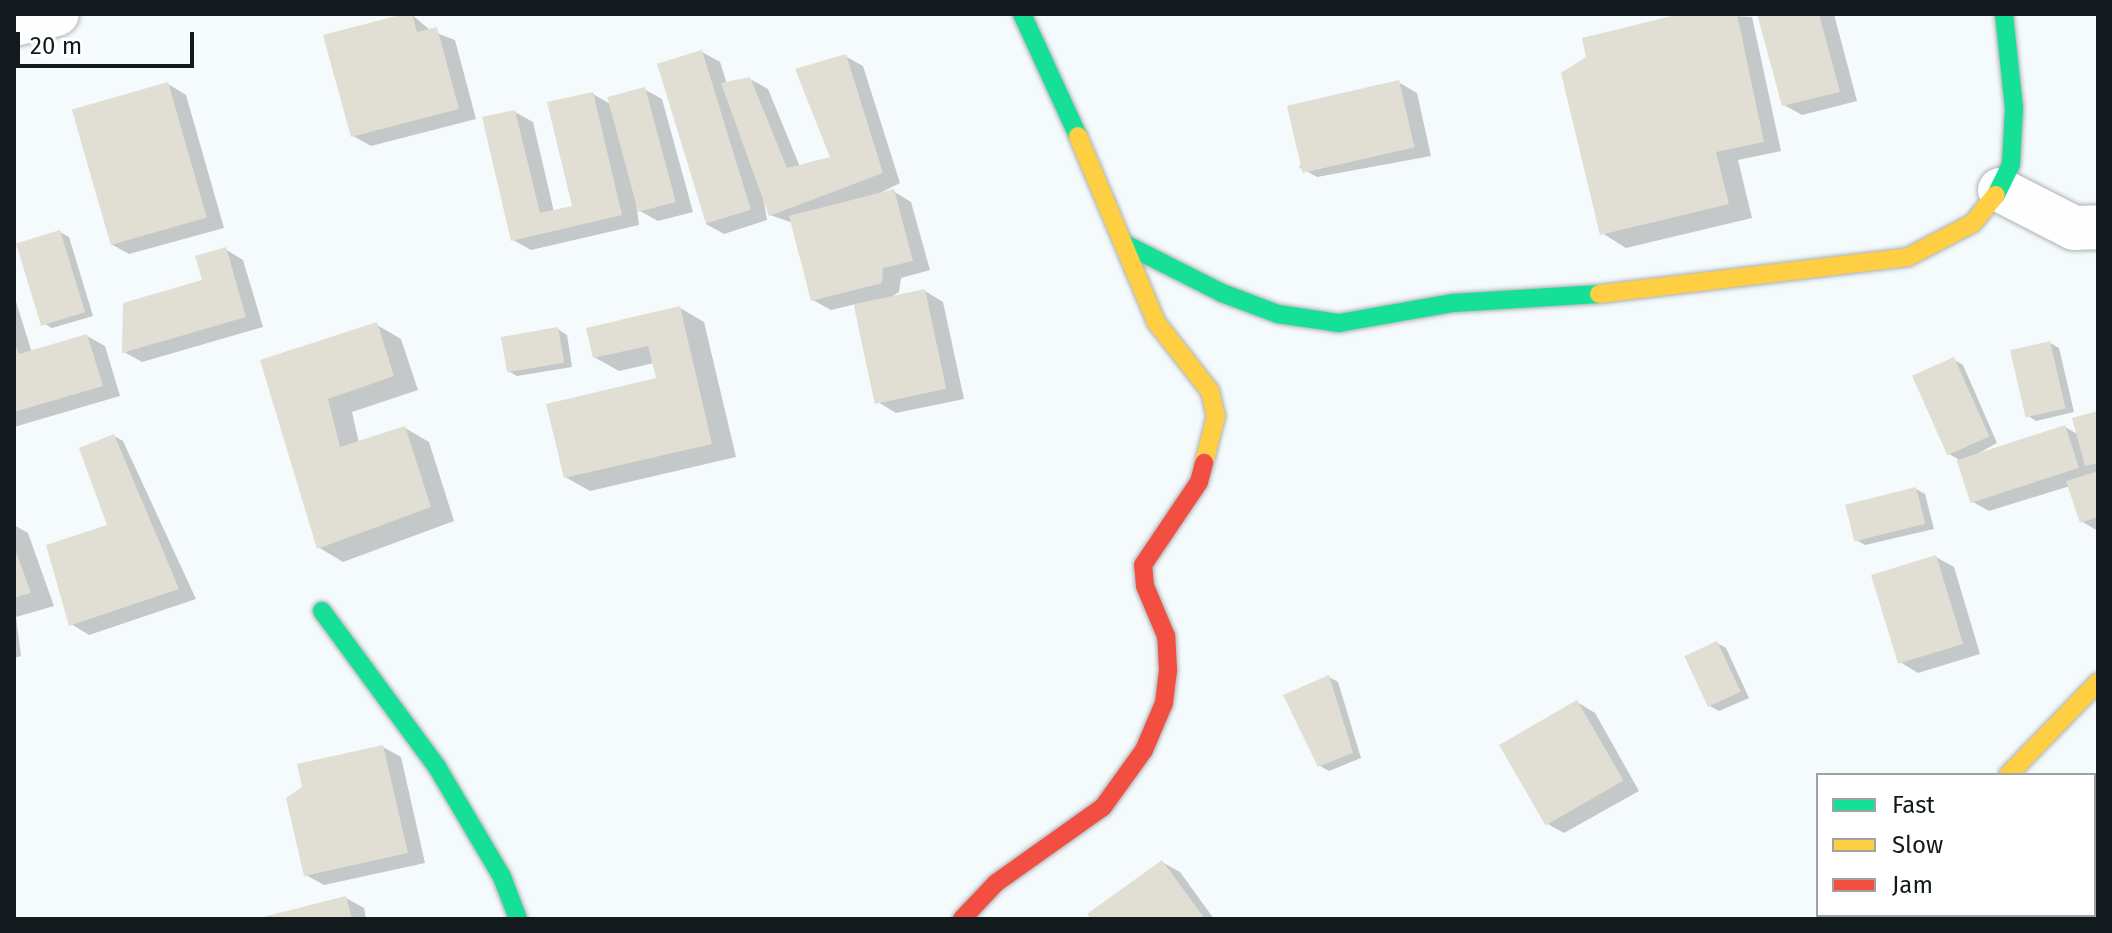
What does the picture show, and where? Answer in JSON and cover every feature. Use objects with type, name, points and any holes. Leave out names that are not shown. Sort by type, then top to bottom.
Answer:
[{"type":"street","points":[[14,24],[57,14]]},
{"type":"street","points":[[962,919],[996,883],[1103,807],[1144,750],[1164,703],[1166,636],[1145,586],[1143,565],[1199,482],[1213,442],[1215,403],[1203,381],[1166,341],[1127,245],[1022,14]]},
{"type":"street","points":[[1127,245],[1222,293],[1278,314],[1339,323],[1453,303],[1532,302],[1908,257],[1973,223],[2000,190],[2011,164],[2014,108],[2004,14]]},
{"type":"street","points":[[2000,190],[2074,228],[2098,227]]},
{"type":"street","points":[[322,611],[437,767],[502,877],[518,919]]},
{"type":"street","points":[[2010,773],[2098,682]]},
{"type":"building","points":[[412,14],[417,32],[437,27],[459,109],[351,137],[323,35]]},
{"type":"building","points":[[1680,14],[1737,14],[1764,142],[1716,152],[1729,204],[1600,235],[1561,73],[1586,57],[1582,38]]},
{"type":"building","points":[[1757,14],[1819,14],[1840,92],[1782,106]]},
{"type":"building","points":[[702,50],[751,210],[706,223],[657,64]]},
{"type":"building","points":[[846,54],[883,173],[769,216],[721,83],[750,77],[787,168],[830,157],[795,69]]},
{"type":"building","points":[[1399,80],[1415,147],[1302,173],[1287,106]]},
{"type":"building","points":[[168,82],[207,218],[111,245],[72,110]]},
{"type":"building","points":[[645,87],[676,202],[638,212],[607,97]]},
{"type":"building","points":[[593,92],[622,215],[511,241],[482,117],[515,110],[540,213],[572,206],[547,102]]},
{"type":"building","points":[[894,189],[913,261],[883,268],[882,283],[811,301],[789,216]]},
{"type":"building","points":[[60,230],[85,312],[41,326],[16,243]]},
{"type":"building","points":[[226,247],[246,317],[122,353],[123,303],[202,280],[195,256]]},
{"type":"building","points":[[925,289],[946,389],[875,404],[854,304]]},
{"type":"building","points":[[680,306],[712,444],[564,478],[546,404],[656,378],[648,346],[593,358],[586,328]]},
{"type":"building","points":[[377,322],[394,376],[328,399],[340,447],[405,426],[431,507],[317,549],[260,360]]},
{"type":"building","points":[[558,327],[564,362],[507,373],[501,337]]},
{"type":"building","points":[[87,334],[103,386],[14,412],[14,341],[19,354]]},
{"type":"building","points":[[2050,341],[2066,408],[2026,417],[2010,350]]},
{"type":"building","points":[[1954,357],[1989,436],[1947,455],[1912,376]]},
{"type":"building","points":[[2098,411],[2098,463],[2085,466],[2072,418]]},
{"type":"building","points":[[2065,425],[2079,468],[1970,503],[1957,460]]},
{"type":"building","points":[[114,434],[179,589],[69,626],[46,545],[107,525],[79,448]]},
{"type":"building","points":[[2098,471],[2098,517],[2080,523],[2066,481]]},
{"type":"building","points":[[1916,487],[1925,524],[1854,542],[1845,505]]},
{"type":"building","points":[[14,546],[31,593],[14,598]]},
{"type":"building","points":[[1936,555],[1963,644],[1898,664],[1871,575]]},
{"type":"building","points":[[1717,641],[1741,692],[1708,707],[1684,656]]},
{"type":"building","points":[[1329,675],[1353,753],[1318,767],[1283,695]]},
{"type":"building","points":[[1577,700],[1624,781],[1546,826],[1499,745]]},
{"type":"building","points":[[383,745],[408,853],[304,876],[286,798],[302,787],[297,764]]},
{"type":"building","points":[[1162,860],[1205,919],[1091,919],[1087,914]]},
{"type":"building","points":[[346,896],[352,919],[259,919],[259,918]]},
{"type":"building","points":[[1991,917],[2070,917],[2070,919]]},
{"type":"traffic: fast","points":[[1022,14],[1078,136]]},
{"type":"traffic: fast","points":[[1996,195],[2011,164],[2014,108],[2004,14]]},
{"type":"traffic: fast","points":[[1127,245],[1222,293],[1278,314],[1339,323],[1453,303],[1599,294]]},
{"type":"traffic: fast","points":[[322,611],[437,767],[502,877],[518,919]]},
{"type":"traffic: slow","points":[[1078,136],[1156,322],[1210,391],[1216,416],[1204,463]]},
{"type":"traffic: slow","points":[[1599,294],[1908,257],[1973,223],[1996,195]]},
{"type":"traffic: slow","points":[[2010,773],[2098,682]]},
{"type":"traffic: jam","points":[[962,919],[996,883],[1103,807],[1144,750],[1164,703],[1168,670],[1166,636],[1145,586],[1143,565],[1199,482],[1204,463]]}]
